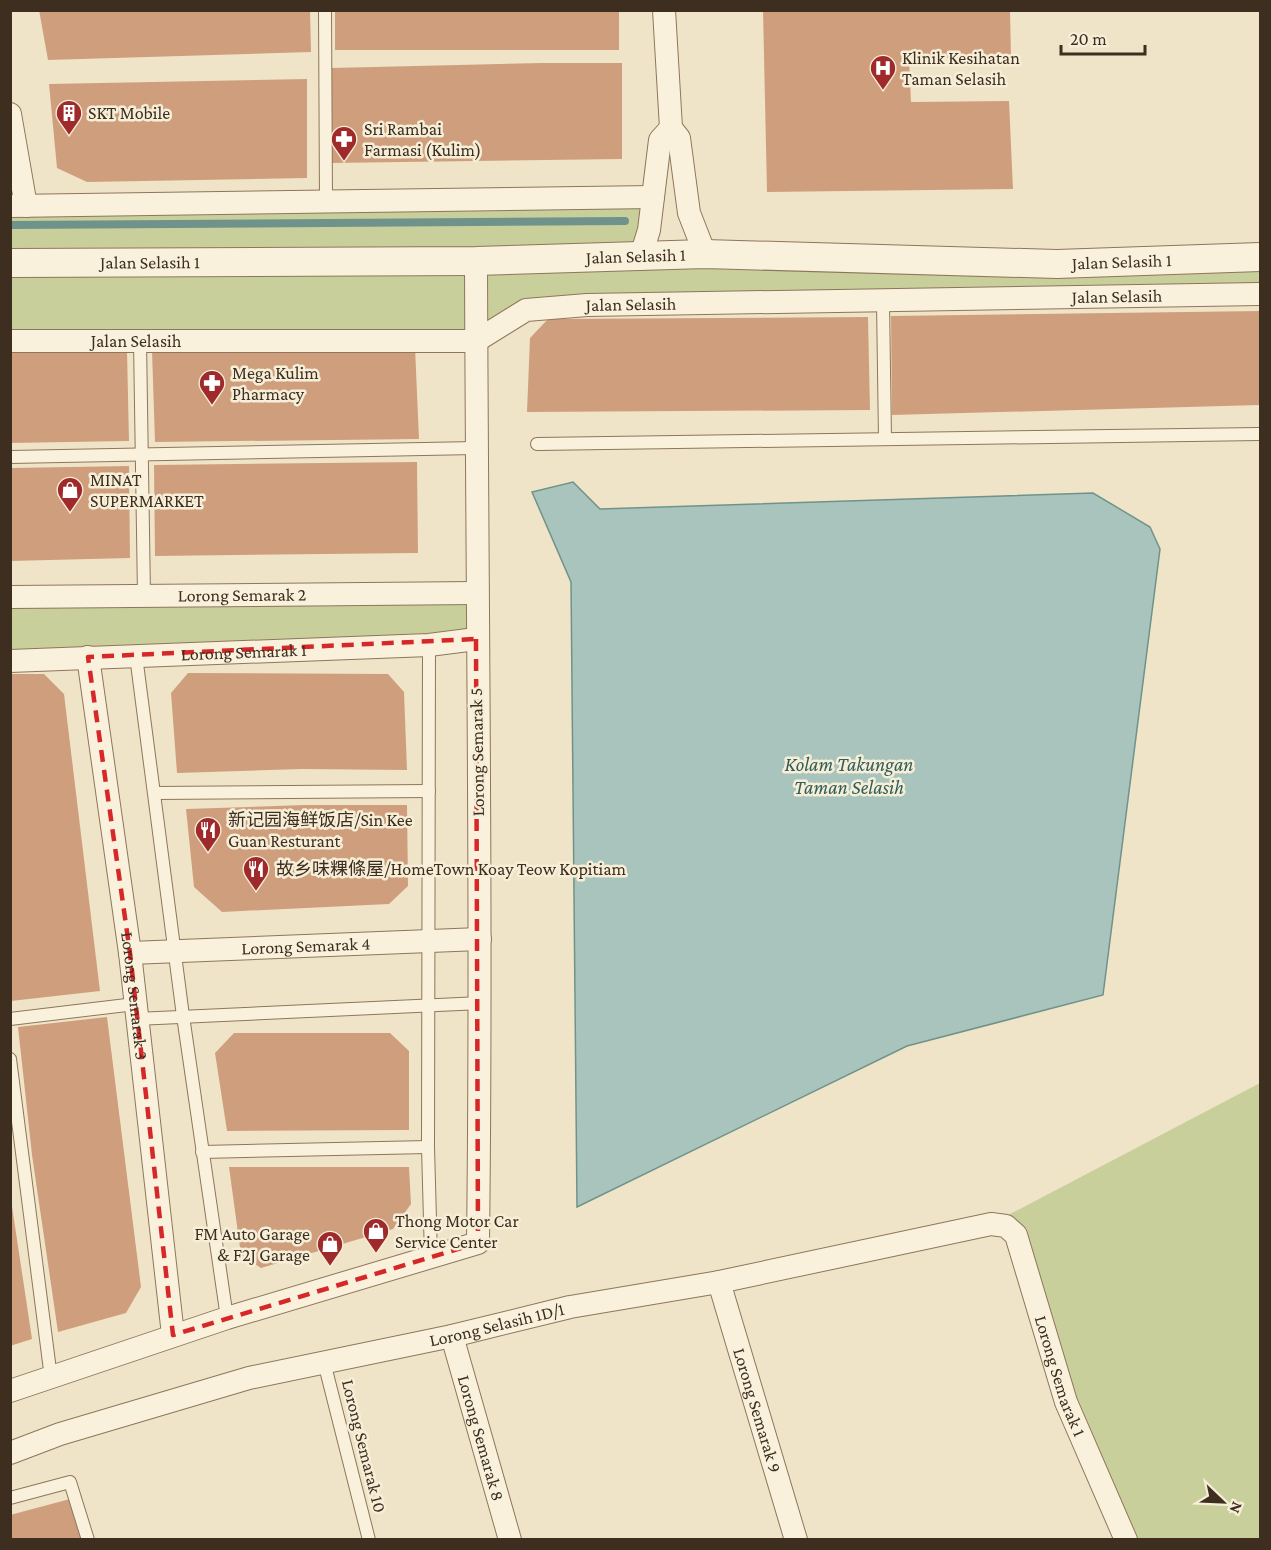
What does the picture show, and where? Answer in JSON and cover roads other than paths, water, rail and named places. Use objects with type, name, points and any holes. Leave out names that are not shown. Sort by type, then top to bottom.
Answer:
[{"type":"street","points":[[664,10],[671,128],[679,138],[689,213],[705,254]]},
{"type":"street","points":[[10,114],[18,206],[653,196]]},
{"type":"street","points":[[641,256],[649,230],[660,140],[671,128]]},
{"type":"street","name":"Jalan Selasih 1","points":[[10,263],[476,261],[705,254],[1072,264],[1260,257]]},
{"type":"street","name":"Lorong Semarak 5","points":[[431,1257],[478,1243],[481,1003],[476,639],[476,261]]},
{"type":"street","name":"Jalan Selasih","points":[[10,341],[476,341],[526,310],[587,305],[883,302],[1260,294]]},
{"type":"street","name":"Lorong Semarak 2","points":[[10,597],[476,593]]},
{"type":"street","name":"Lorong Semarak 1","points":[[10,661],[429,645],[476,639]]},
{"type":"street","name":"Lorong Semarak 3","points":[[88,657],[130,953],[173,1335]]},
{"type":"street","name":"Lorong Semarak 4","points":[[130,953],[480,939]]},
{"type":"street","name":"Lorong Semarak 1","points":[[991,1224],[1006,1226],[1016,1235],[1066,1402],[1126,1539]]},
{"type":"street","name":"Lorong Selasih 1D/1","points":[[10,1454],[60,1434],[238,1381],[452,1336],[570,1307],[719,1282],[991,1224]]},
{"type":"street","points":[[10,1391],[173,1335],[431,1257]]},
{"type":"street","name":"Lorong Semarak 9","points":[[719,1282],[796,1539]]},
{"type":"street","name":"Lorong Semarak 8","points":[[452,1336],[510,1539]]},
{"type":"lane","points":[[325,10],[326,202]]},
{"type":"lane","points":[[883,302],[885,439]]},
{"type":"lane","points":[[140,341],[144,595]]},
{"type":"lane","points":[[537,444],[1260,434]]},
{"type":"lane","points":[[10,457],[477,448]]},
{"type":"lane","points":[[429,645],[428,1146],[431,1257]]},
{"type":"lane","points":[[136,656],[183,1016],[227,1318]]},
{"type":"lane","points":[[155,792],[429,791]]},
{"type":"lane","points":[[10,1019],[135,1012],[183,1016],[481,1003]]},
{"type":"lane","points":[[10,1059],[51,1378]]},
{"type":"lane","points":[[202,1152],[428,1146]]},
{"type":"lane","name":"Lorong Semarak 10","points":[[324,1362],[369,1539]]},
{"type":"lane","points":[[10,1498],[70,1482],[88,1539]]},
{"type":"water","name":"Kolam Takungan Taman Selasih","points":[[573,482],[600,509],[1093,493],[1150,527],[1160,549],[1103,995],[907,1046],[577,1207],[571,582],[532,492]]},
{"type":"waterway","points":[[10,225],[625,221]]},
{"type":"place","name":"Klinik Kesihatan Taman Selasih","points":[[883,91]]},
{"type":"place","name":"SKT Mobile","points":[[69,136]]},
{"type":"place","name":"Sri Rambai Farmasi (Kulim)","points":[[344,162]]},
{"type":"place","name":"Mega Kulim Pharmacy","points":[[212,406]]},
{"type":"place","name":"MINAT SUPERMARKET","points":[[70,513]]},
{"type":"place","name":"新记园海鲜饭店/Sin Kee Guan Resturant","points":[[208,853]]},
{"type":"place","name":"故乡味粿條屋/HomeTown Koay Teow Kopitiam","points":[[256,892]]},
{"type":"place","name":"Thong Motor Car Service Center","points":[[376,1254]]},
{"type":"place","name":"FM Auto Garage & F2J Garage","points":[[330,1267]]}]
